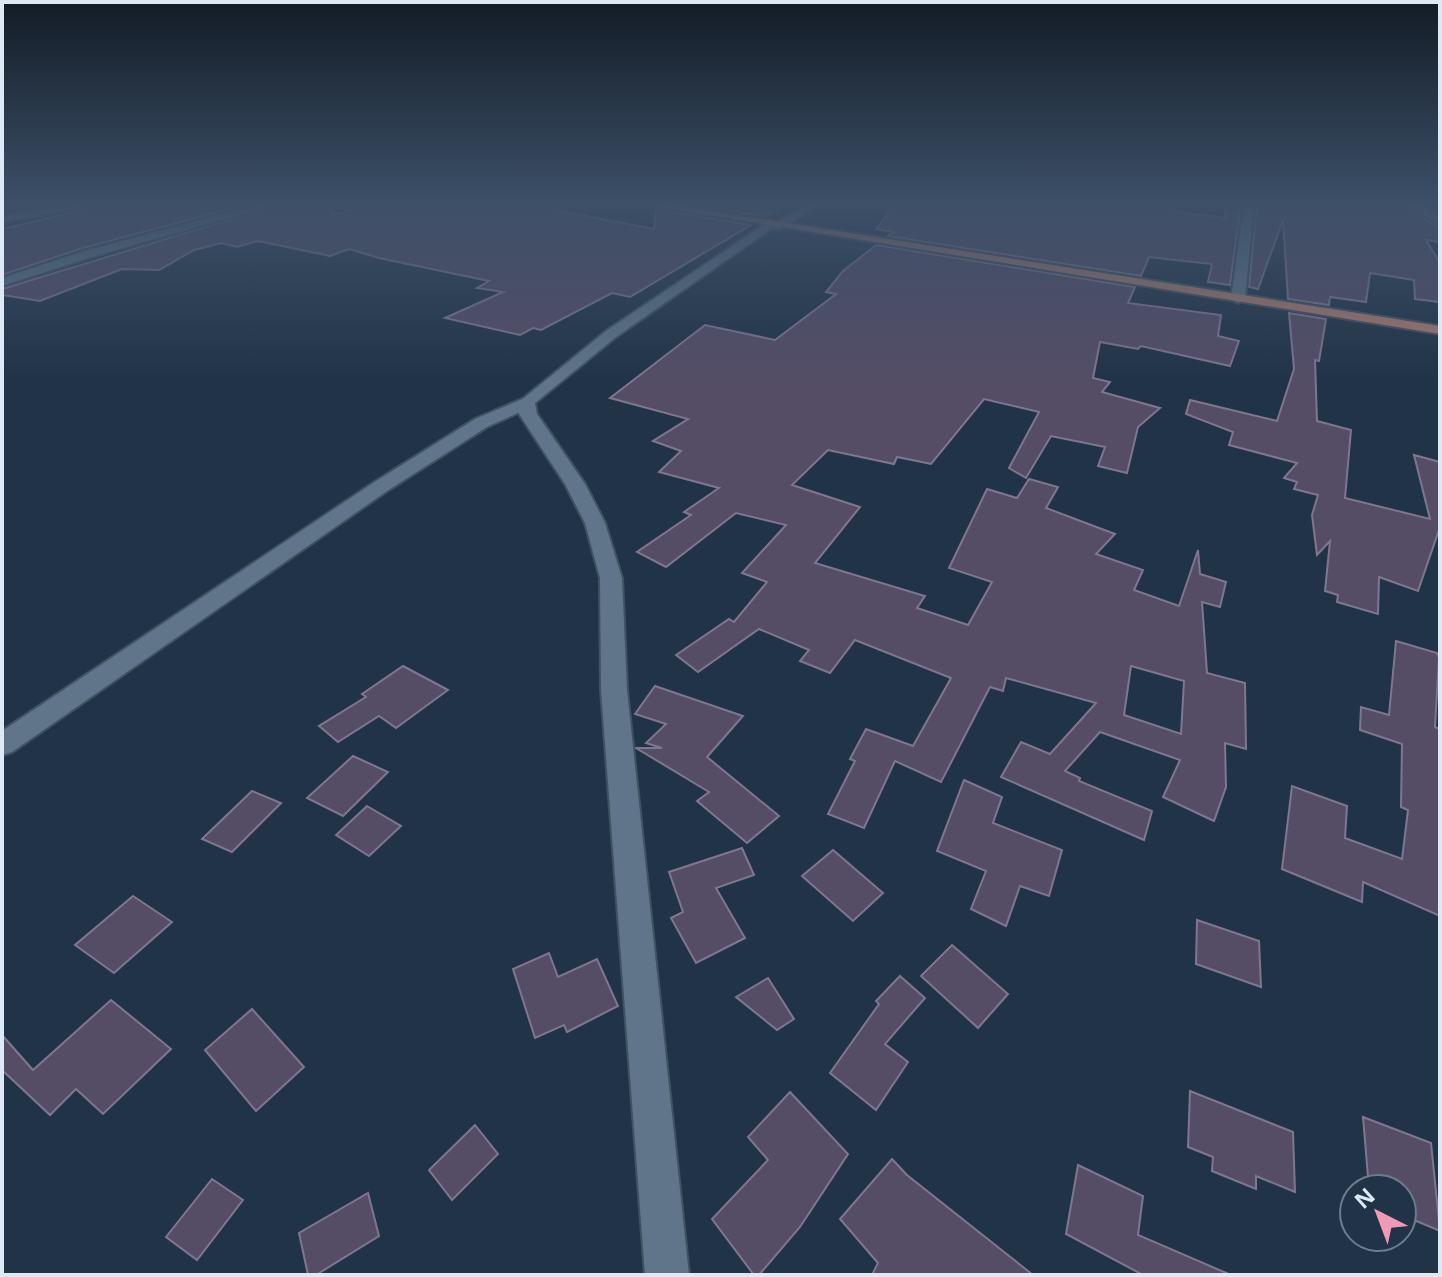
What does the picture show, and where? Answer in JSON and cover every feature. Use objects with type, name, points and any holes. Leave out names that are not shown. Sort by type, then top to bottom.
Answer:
[{"type":"main road","points":[[1006,263],[1440,330]]},
{"type":"street","points":[[2,282],[62,263]]},
{"type":"street","points":[[2,745],[380,487],[481,423],[527,402],[611,334],[718,263]]},
{"type":"street","points":[[1238,299],[1242,263]]},
{"type":"street","points":[[527,402],[528,414],[575,484],[595,523],[611,578],[614,690],[667,1275]]},
{"type":"building","points":[[2,263],[39,263],[2,275]]},
{"type":"building","points":[[89,263],[172,263],[159,270],[122,269],[40,301],[2,295],[2,289]]},
{"type":"building","points":[[401,263],[688,263],[630,297],[612,293],[541,330],[533,328],[520,335],[445,318],[503,292],[477,288],[489,281]]},
{"type":"building","points":[[854,263],[984,263],[1135,287],[1128,303],[1221,315],[1218,336],[1239,341],[1230,366],[1141,346],[1138,349],[1100,342],[1093,378],[1110,382],[1102,392],[1160,408],[1138,427],[1127,473],[1098,466],[1105,447],[1051,436],[1026,478],[1009,468],[1039,412],[984,399],[931,464],[897,457],[894,464],[828,450],[792,485],[860,507],[815,563],[925,596],[917,608],[968,625],[992,582],[949,568],[987,489],[1017,498],[1029,479],[1058,487],[1046,508],[1115,534],[1096,554],[1143,570],[1134,590],[1179,606],[1198,550],[1200,574],[1226,582],[1220,607],[1202,602],[1207,673],[1245,683],[1246,749],[1225,743],[1226,787],[1214,821],[1163,797],[1180,760],[1100,732],[1065,771],[1080,778],[1079,781],[1152,811],[1144,840],[1001,777],[1021,742],[1050,754],[1096,703],[1006,678],[1003,691],[990,687],[941,782],[895,761],[864,828],[828,814],[855,761],[850,759],[866,729],[913,746],[951,678],[855,640],[830,673],[800,661],[809,650],[759,629],[698,672],[676,655],[729,619],[734,622],[767,582],[742,573],[786,525],[736,513],[666,567],[637,552],[691,515],[684,512],[719,488],[659,472],[681,451],[653,441],[688,419],[610,398],[705,325],[775,340],[836,294],[826,292]],"holes":[[[1131,666],[1184,681],[1181,734],[1124,715]]]},
{"type":"building","points":[[1056,263],[1147,263],[1141,276]]},
{"type":"building","points":[[1199,263],[1233,263],[1230,285],[1208,282],[1212,264]]},
{"type":"building","points":[[1251,263],[1268,263],[1258,289],[1249,287]]},
{"type":"building","points":[[1286,263],[1440,263],[1440,302],[1415,299],[1414,280],[1370,273],[1366,302],[1330,297],[1329,305],[1288,299]]},
{"type":"building","points":[[1289,313],[1326,319],[1319,361],[1315,360],[1317,421],[1351,430],[1345,498],[1430,519],[1414,455],[1440,462],[1440,527],[1418,591],[1379,577],[1378,614],[1337,602],[1338,595],[1325,591],[1330,541],[1317,555],[1312,515],[1318,495],[1294,489],[1297,482],[1284,478],[1297,463],[1229,445],[1233,432],[1186,414],[1190,400],[1277,421],[1294,369]]},
{"type":"building","points":[[1396,641],[1437,653],[1439,658],[1435,727],[1440,729],[1440,916],[1363,882],[1362,902],[1282,869],[1292,786],[1347,806],[1345,838],[1402,859],[1408,810],[1401,807],[1402,744],[1360,730],[1361,707],[1389,715]]},
{"type":"building","points":[[403,666],[448,690],[396,728],[379,716],[338,742],[319,726],[366,697],[362,694]]},
{"type":"building","points":[[655,686],[743,716],[707,757],[779,816],[747,843],[697,801],[709,792],[636,748],[662,748],[646,743],[666,724],[635,714]]},
{"type":"building","points":[[353,756],[388,772],[343,816],[307,798]]},
{"type":"building","points":[[964,780],[1002,797],[993,823],[1062,850],[1049,896],[1020,886],[1006,926],[971,909],[986,871],[937,851]]},
{"type":"building","points":[[252,791],[281,803],[232,852],[202,839]]},
{"type":"building","points":[[367,806],[401,826],[369,856],[336,835]]},
{"type":"building","points":[[742,848],[754,875],[716,888],[745,938],[696,963],[671,918],[683,912],[669,872]]},
{"type":"building","points":[[833,850],[883,893],[853,921],[802,876]]},
{"type":"building","points":[[133,896],[172,922],[114,973],[75,945]]},
{"type":"building","points":[[1197,920],[1259,941],[1261,987],[1196,964]]},
{"type":"building","points":[[952,945],[1008,994],[978,1028],[921,976]]},
{"type":"building","points":[[549,953],[558,977],[597,959],[618,1006],[567,1032],[564,1025],[535,1038],[513,969]]},
{"type":"building","points":[[900,976],[925,998],[885,1044],[908,1062],[876,1110],[830,1073],[879,1004],[876,1001]]},
{"type":"building","points":[[768,978],[794,1019],[777,1030],[736,997]]},
{"type":"building","points":[[111,1000],[171,1049],[103,1114],[76,1089],[50,1115],[2,1070],[2,1035],[33,1070]]},
{"type":"building","points":[[252,1009],[304,1067],[256,1111],[205,1050]]},
{"type":"building","points":[[1190,1091],[1293,1132],[1295,1192],[1256,1176],[1256,1189],[1212,1171],[1213,1157],[1188,1147]]},
{"type":"building","points":[[790,1092],[848,1154],[800,1227],[759,1275],[754,1275],[712,1219],[768,1160],[748,1137]]},
{"type":"building","points":[[1363,1117],[1431,1143],[1440,1231],[1418,1222],[1418,1173],[1368,1173]]},
{"type":"building","points":[[475,1125],[498,1154],[452,1200],[429,1170]]},
{"type":"building","points":[[892,1159],[907,1175],[1033,1275],[872,1275],[878,1263],[840,1219]]},
{"type":"building","points":[[1078,1165],[1143,1196],[1138,1235],[1231,1275],[1143,1275],[1066,1234]]},
{"type":"building","points":[[212,1179],[243,1200],[197,1260],[166,1237]]},
{"type":"building","points":[[368,1193],[379,1236],[316,1275],[308,1275],[299,1233]]}]
